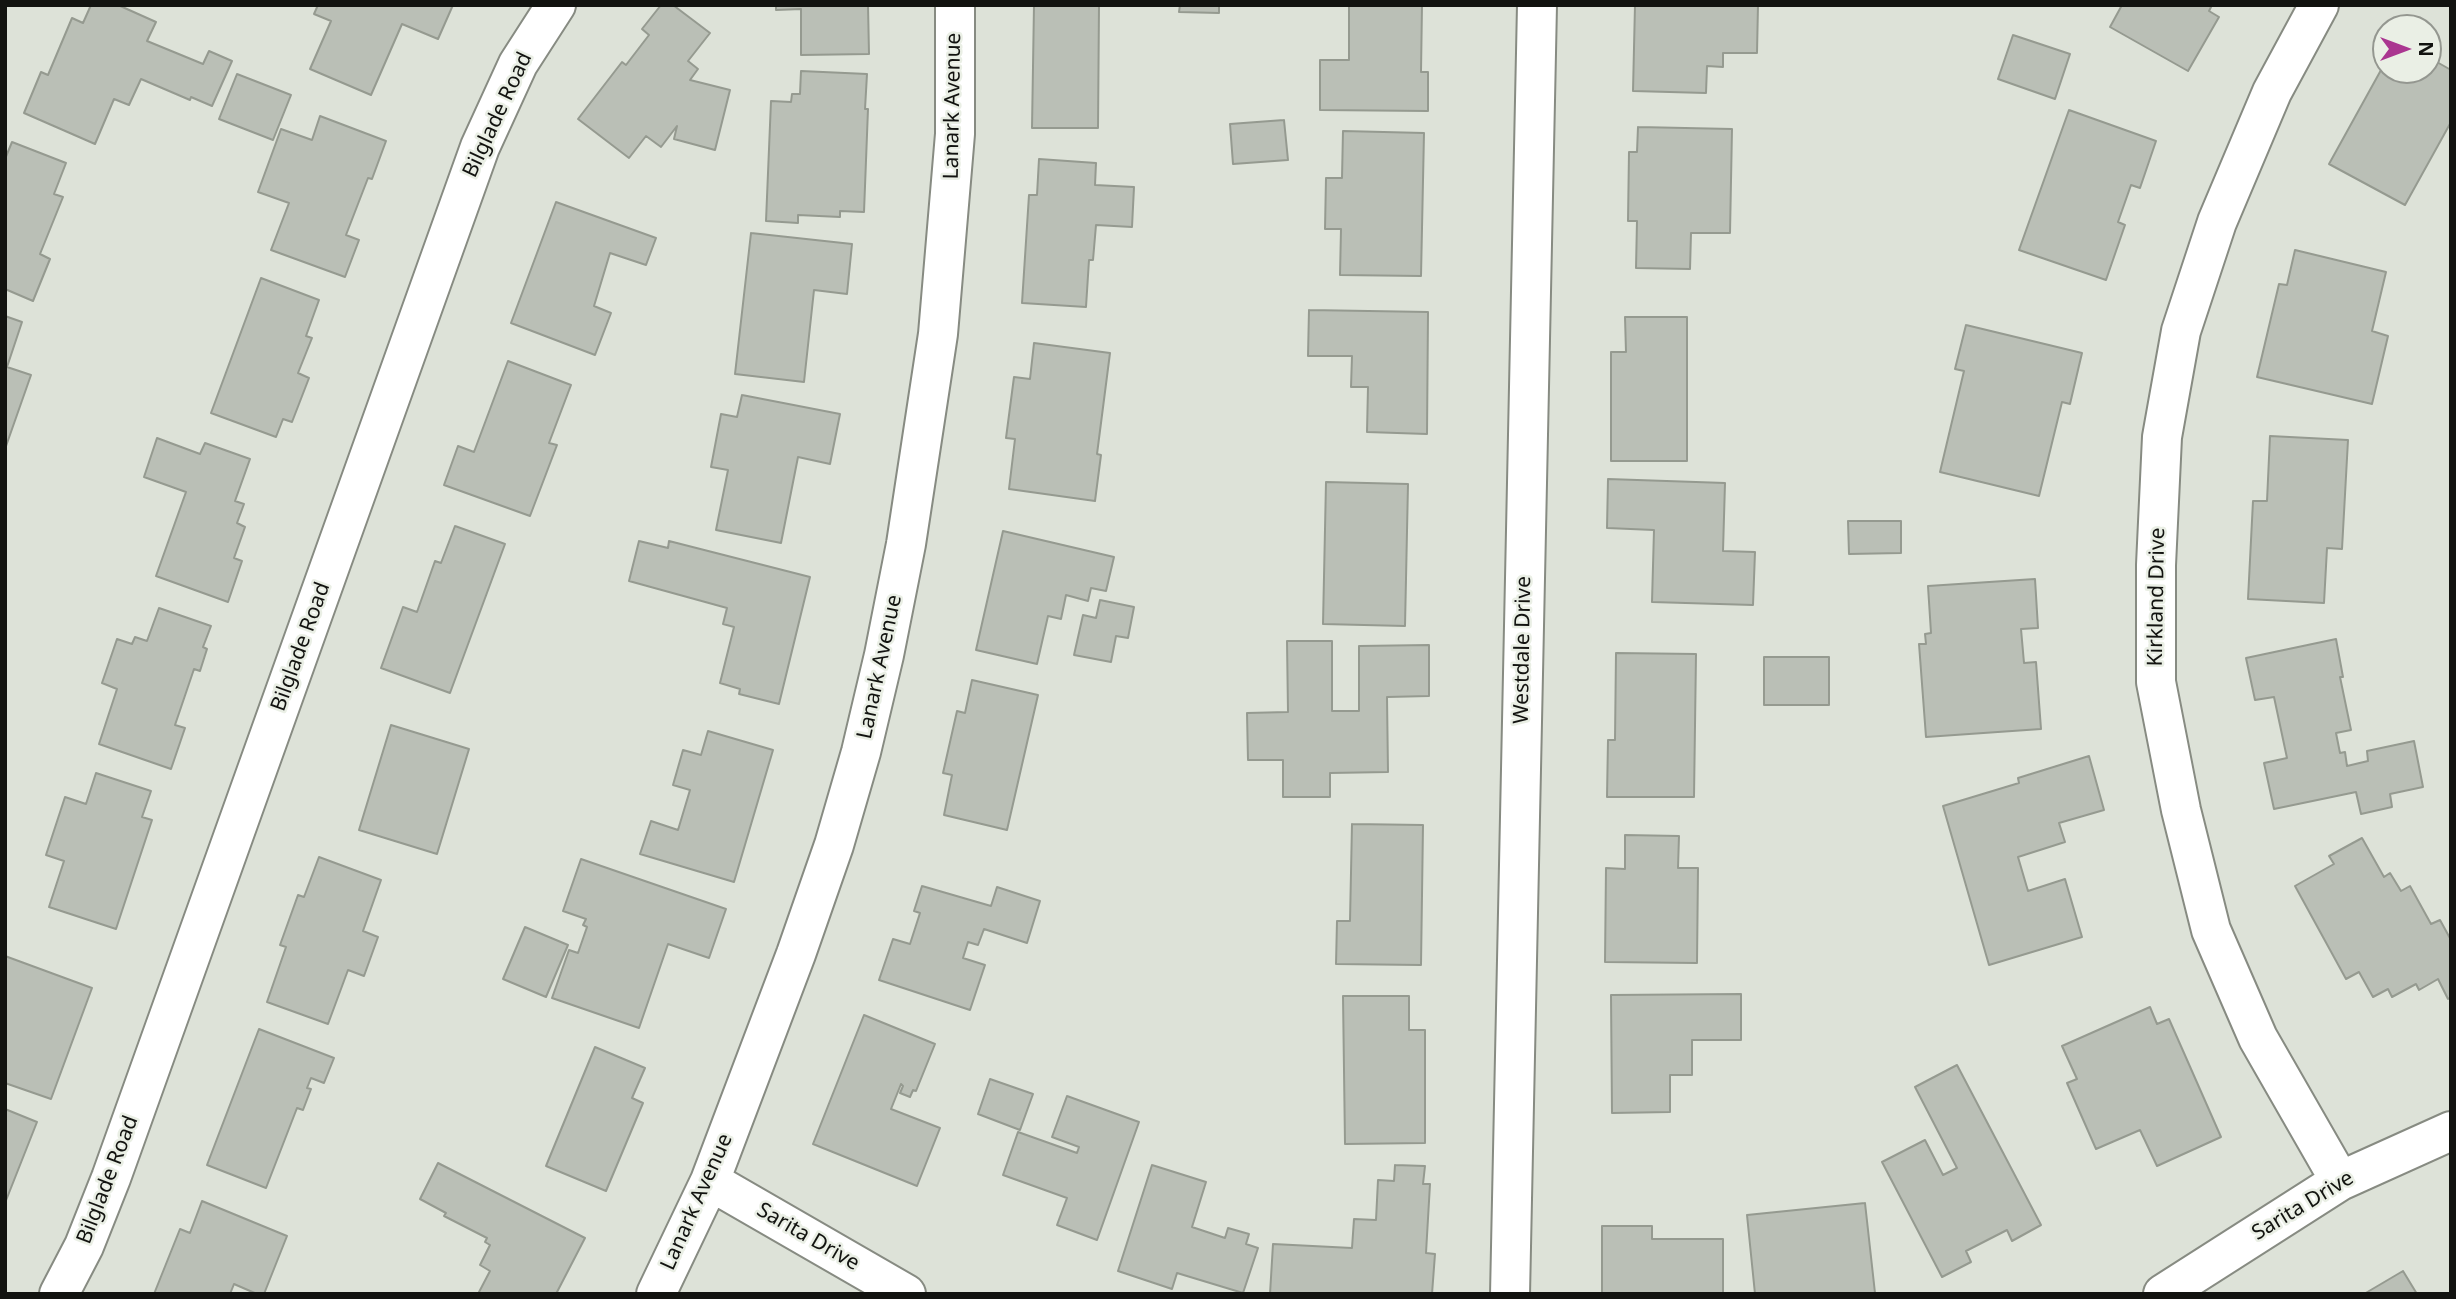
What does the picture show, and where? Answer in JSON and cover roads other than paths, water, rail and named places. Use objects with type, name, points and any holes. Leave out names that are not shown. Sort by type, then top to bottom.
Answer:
[{"type":"street","name":"Bilglade Road","points":[[59,1294],[84,1246],[111,1178],[480,147],[519,64],[556,5]]},
{"type":"street","name":"Lanark Avenue","points":[[656,1294],[710,1181],[796,954],[834,845],[861,752],[906,544],[938,334],[955,134],[955,5]]},
{"type":"street","name":"Westdale Drive","points":[[1510,1294],[1537,5]]},
{"type":"street","name":"Kirkland Drive","points":[[2319,5],[2267,103],[2217,222],[2181,331],[2162,437],[2156,565],[2156,682],[2181,810],[2211,930],[2258,1038],[2340,1181]]},
{"type":"street","name":"Sarita Drive","points":[[2163,1294],[2340,1181],[2451,1131]]},
{"type":"street","name":"Sarita Drive","points":[[710,1181],[906,1294]]}]
